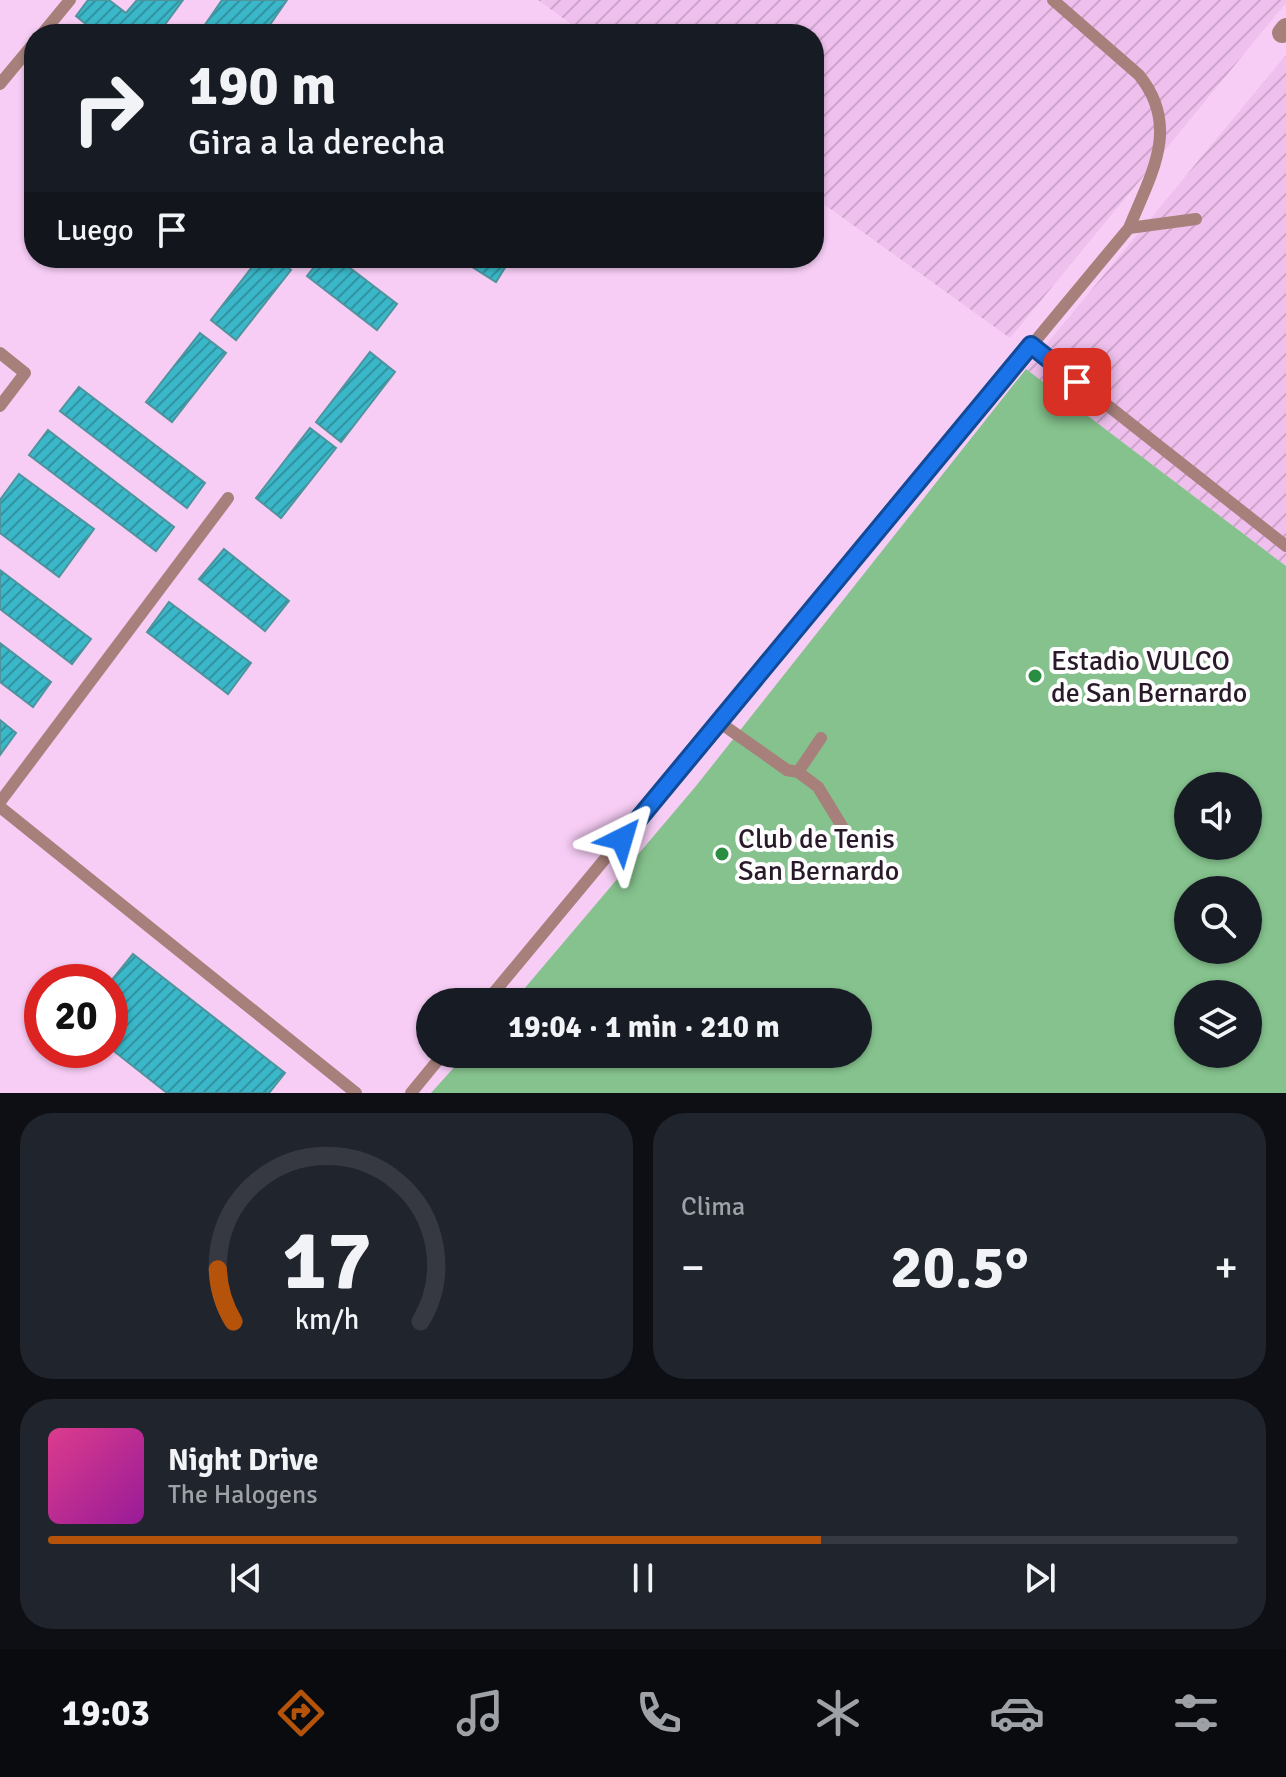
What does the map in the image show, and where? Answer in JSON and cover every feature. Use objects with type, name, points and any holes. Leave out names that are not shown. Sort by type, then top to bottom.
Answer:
[{"type":"lane","points":[[50,24],[70,0]]},
{"type":"lane","points":[[498,988],[1129,228],[1154,165],[1160,140],[1158,104],[1139,75],[1053,0]]},
{"type":"lane","points":[[0,84],[24,55]]},
{"type":"lane","points":[[1129,228],[1196,219]]},
{"type":"lane","points":[[1031,345],[1286,546]]},
{"type":"lane","points":[[0,353],[25,373],[0,406]]},
{"type":"lane","points":[[228,498],[0,805],[356,1093]]},
{"type":"lane","points":[[719,722],[787,770],[798,772],[818,787],[851,841]]},
{"type":"lane","points":[[798,772],[821,738]]},
{"type":"lane","points":[[411,1093],[432,1068]]},
{"type":"shaded area","points":[[538,0],[1286,0],[1010,338],[824,204],[824,24],[571,24]]},
{"type":"shaded area","points":[[1286,56],[1286,566],[1026,369]]},
{"type":"green space","name":"Estadio VULCO de San Bernardo","points":[[1026,369],[1286,566],[1286,1093],[431,1093],[453,1068],[872,1068],[872,988],[525,988],[696,786]]},
{"type":"building","points":[[88,0],[109,0],[126,13],[137,0],[183,0],[165,24],[86,24],[76,16]]},
{"type":"building","points":[[222,0],[287,0],[270,24],[205,24]]},
{"type":"building","points":[[251,268],[291,270],[236,340],[211,320]]},
{"type":"building","points":[[313,268],[350,268],[397,304],[377,330],[307,276]]},
{"type":"building","points":[[474,268],[505,268],[496,282]]},
{"type":"building","points":[[200,333],[226,353],[172,422],[146,402]]},
{"type":"building","points":[[370,352],[395,372],[341,442],[316,422]]},
{"type":"building","points":[[79,387],[205,483],[187,508],[60,411]]},
{"type":"building","points":[[310,428],[336,448],[281,518],[256,498]]},
{"type":"building","points":[[48,430],[174,527],[156,551],[29,455]]},
{"type":"building","points":[[19,474],[94,529],[59,577],[0,533],[0,500]]},
{"type":"building","points":[[224,549],[289,601],[265,631],[199,579]]},
{"type":"building","points":[[0,570],[91,639],[72,664],[0,609]]},
{"type":"building","points":[[169,602],[251,663],[228,694],[147,632]]},
{"type":"building","points":[[0,643],[51,682],[33,707],[0,682]]},
{"type":"building","points":[[0,720],[16,733],[0,755]]},
{"type":"building","points":[[133,954],[285,1073],[269,1093],[167,1093],[128,1062],[128,964],[125,964]]},
{"type":"place","name":"Estadio VULCO de San Bernardo","points":[[1035,676]]},
{"type":"place","name":"Club de Tenis San Bernardo","points":[[722,854]]},
{"type":"route","points":[[622,839],[1031,345],[1077,382]]}]
